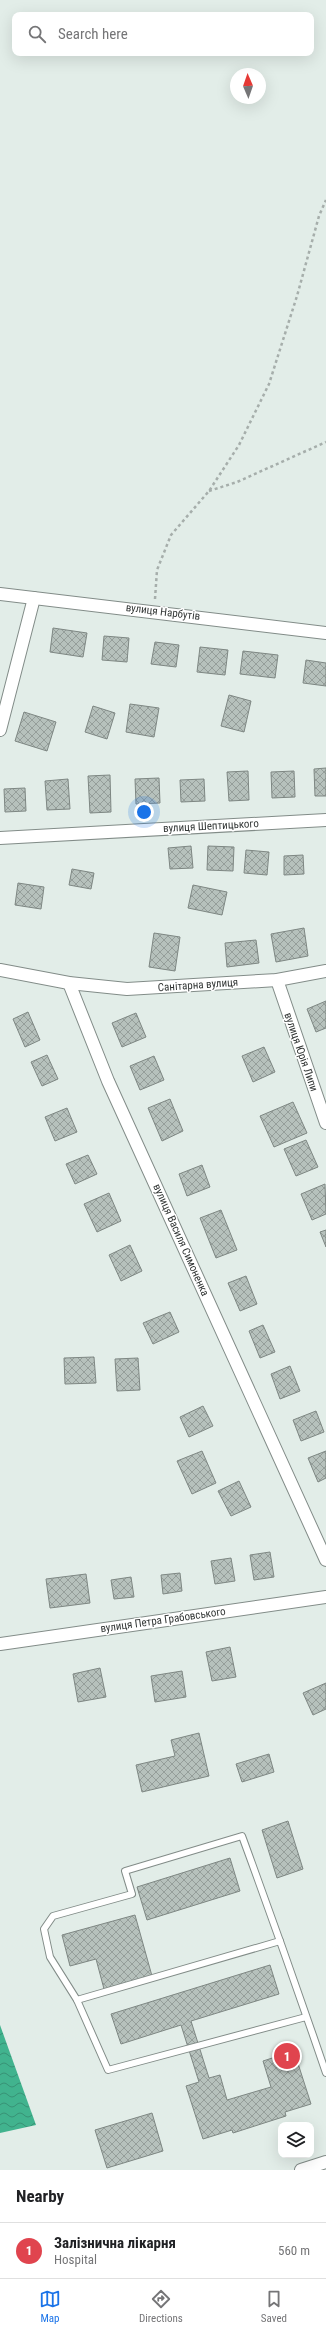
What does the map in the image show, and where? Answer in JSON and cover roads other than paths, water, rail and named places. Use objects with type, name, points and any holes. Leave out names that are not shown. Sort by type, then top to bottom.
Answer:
[{"type":"street","name":"вулиця Нарбутів","points":[[0,594],[154,611],[326,633]]},
{"type":"street","points":[[0,730],[34,598]]},
{"type":"street","name":"вулиця Шептицького","points":[[0,838],[326,820]]},
{"type":"street","points":[[0,970],[69,982]]},
{"type":"street","name":"Санітарна вулиця","points":[[69,982],[126,989],[277,980],[326,971]]},
{"type":"street","name":"вулиця Юрія Липи","points":[[277,980],[326,1123]]},
{"type":"street","name":"вулиця Василя Симоненка","points":[[69,982],[108,1081],[326,1560]]},
{"type":"street","name":"вулиця Петра Грабовського","points":[[0,1644],[326,1597]]},
{"type":"street","points":[[300,2170],[326,2162]]},
{"type":"lane","points":[[306,2017],[108,2070],[78,2000],[50,1957],[44,1929],[53,1916],[132,1894],[125,1871],[242,1836],[326,2073]]},
{"type":"lane","points":[[78,2000],[280,1941]]},
{"type":"water","points":[[0,2025],[36,2125],[0,2133]]},
{"type":"place","name":"Залізнична лікарня","points":[[287,2056]]}]
